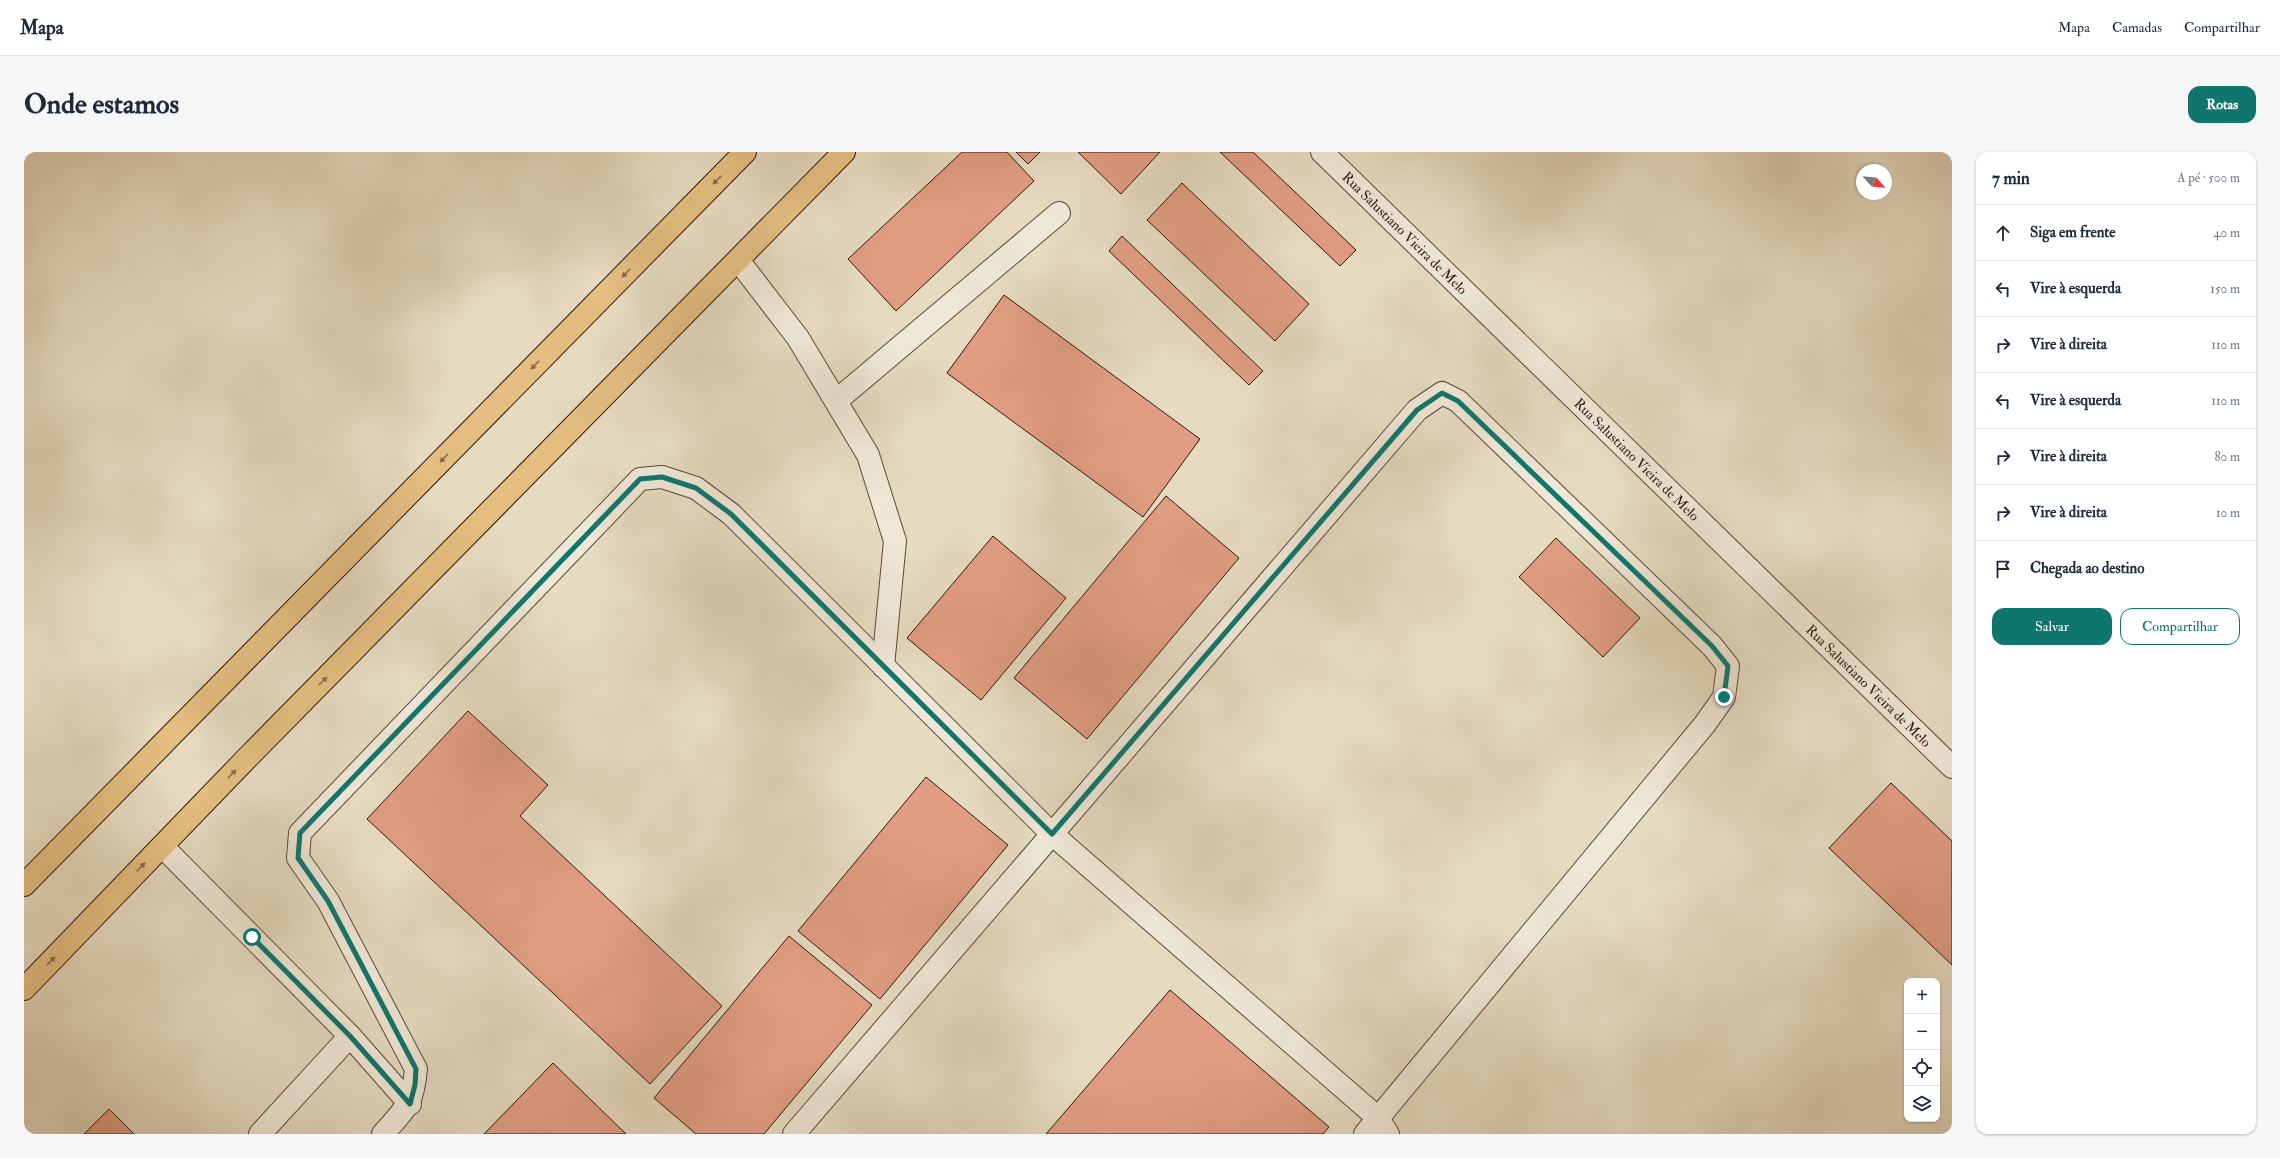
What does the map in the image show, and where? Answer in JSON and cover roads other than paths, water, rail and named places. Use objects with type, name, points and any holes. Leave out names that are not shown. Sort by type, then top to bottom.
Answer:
[{"type":"highway","points":[[24,885],[744,152]]},
{"type":"highway","points":[[24,989],[162,846],[844,152]]},
{"type":"street","name":"Rua Salustiano Vieira de Melo","points":[[1322,152],[1952,767]]},
{"type":"street","points":[[836,401],[1059,213]]},
{"type":"street","points":[[738,260],[798,338],[868,455],[895,541],[883,666]]},
{"type":"street","points":[[382,1134],[410,1104],[415,1085],[416,1069],[328,901],[298,858],[300,833],[640,479],[662,477],[696,488],[731,514],[1052,834],[1377,1129],[1705,724],[1724,697],[1728,666],[1712,646],[1458,401],[1442,393],[1417,410],[1052,834],[794,1134]]},
{"type":"street","points":[[162,846],[350,1036],[410,1104]]},
{"type":"street","points":[[260,1134],[350,1036]]}]
